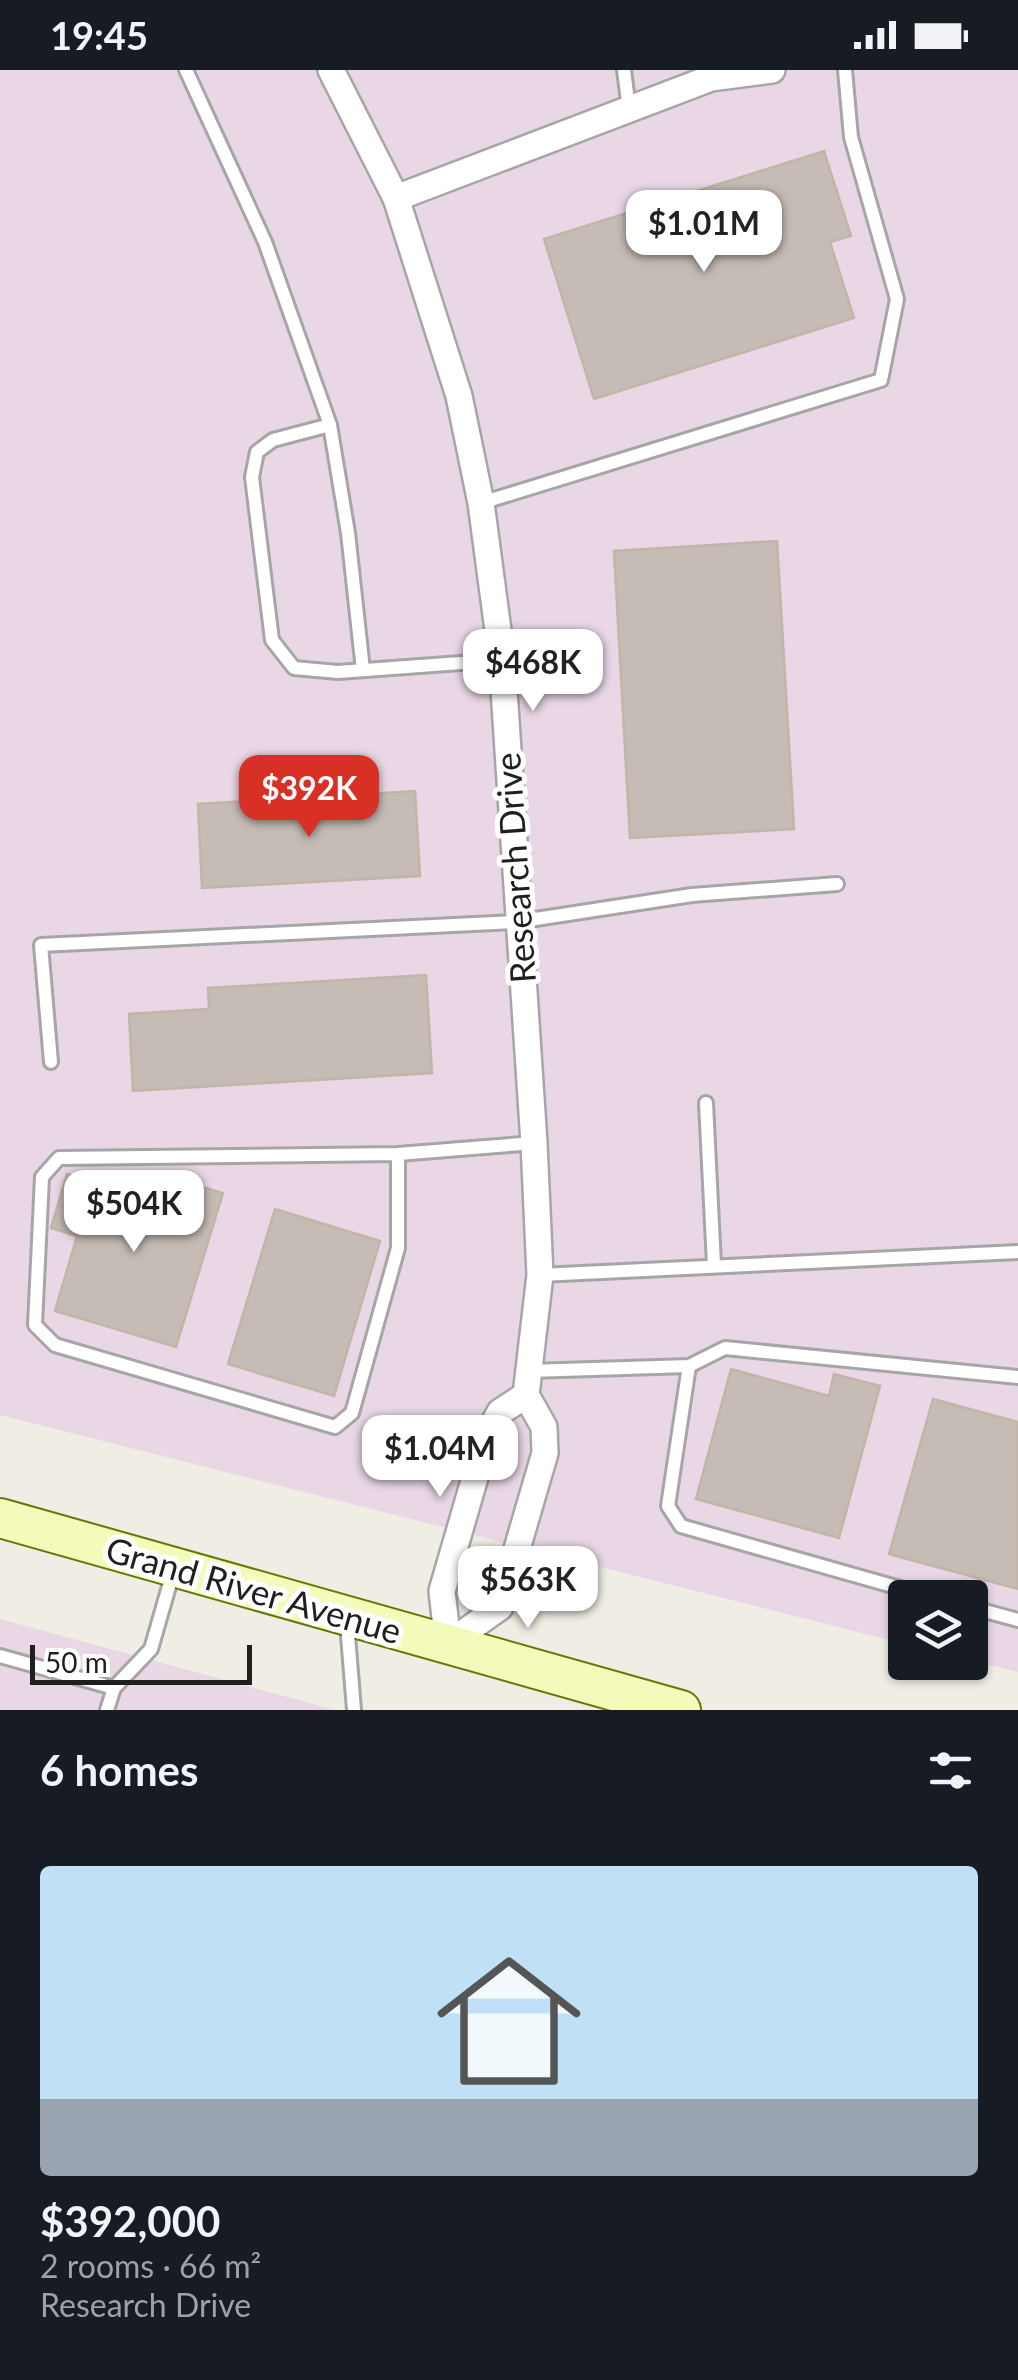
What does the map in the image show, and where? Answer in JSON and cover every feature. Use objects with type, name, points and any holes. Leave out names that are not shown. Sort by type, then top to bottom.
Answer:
[{"type":"main road","name":"Grand River Avenue","points":[[0,1518],[681,1710]]},
{"type":"street","name":"Research Drive","points":[[331,70],[396,198],[459,396],[481,503],[502,660],[540,1275],[527,1383],[544,1427],[545,1453],[500,1606],[448,1644]]},
{"type":"street","points":[[396,198],[711,78],[772,70]]},
{"type":"street","points":[[448,1644],[442,1591],[487,1436],[500,1412],[527,1383]]},
{"type":"lane","points":[[186,70],[265,242],[330,426],[348,533],[363,670]]},
{"type":"lane","points":[[624,70],[628,110]]},
{"type":"lane","points":[[481,503],[881,380],[897,299],[850,137],[845,70]]},
{"type":"lane","points":[[330,426],[273,440],[257,452],[252,477],[272,640],[294,668],[363,670],[502,660]]},
{"type":"lane","points":[[51,1062],[41,945],[516,922],[674,898],[837,884]]},
{"type":"lane","points":[[706,1103],[714,1265]]},
{"type":"lane","points":[[398,1154],[398,1248],[352,1414],[336,1427],[55,1345],[35,1325],[42,1177],[59,1158],[398,1154],[534,1142]]},
{"type":"lane","points":[[540,1275],[1018,1252]]},
{"type":"lane","points":[[527,1383],[690,1366],[724,1348],[1018,1377]]},
{"type":"lane","points":[[690,1366],[668,1506],[680,1526],[888,1584]]},
{"type":"lane","points":[[107,1710],[114,1688],[151,1649],[175,1566]]},
{"type":"lane","points":[[988,1612],[1018,1620]]},
{"type":"lane","points":[[346,1616],[354,1710]]},
{"type":"lane","points":[[0,1656],[114,1688]]},
{"type":"shaded area","points":[[0,70],[1018,70],[1018,1672],[988,1664],[988,1580],[888,1580],[888,1640],[0,1415]]},
{"type":"shaded area","points":[[0,1619],[335,1710],[0,1710]]},
{"type":"building","points":[[824,151],[851,236],[830,242],[854,318],[594,399],[544,239]]},
{"type":"building","points":[[777,541],[794,829],[630,838],[614,551]]},
{"type":"building","points":[[415,791],[420,876],[202,888],[198,804]]},
{"type":"building","points":[[426,975],[432,1073],[133,1091],[129,1014],[209,1009],[208,988]]},
{"type":"building","points":[[67,1174],[164,1203],[172,1178],[223,1193],[176,1347],[55,1311],[77,1236],[51,1228]]},
{"type":"building","points":[[275,1209],[380,1241],[334,1396],[228,1364]]},
{"type":"building","points":[[731,1369],[829,1396],[834,1374],[880,1386],[839,1538],[696,1499]]},
{"type":"building","points":[[933,1399],[1018,1422],[1018,1589],[889,1554]]}]
